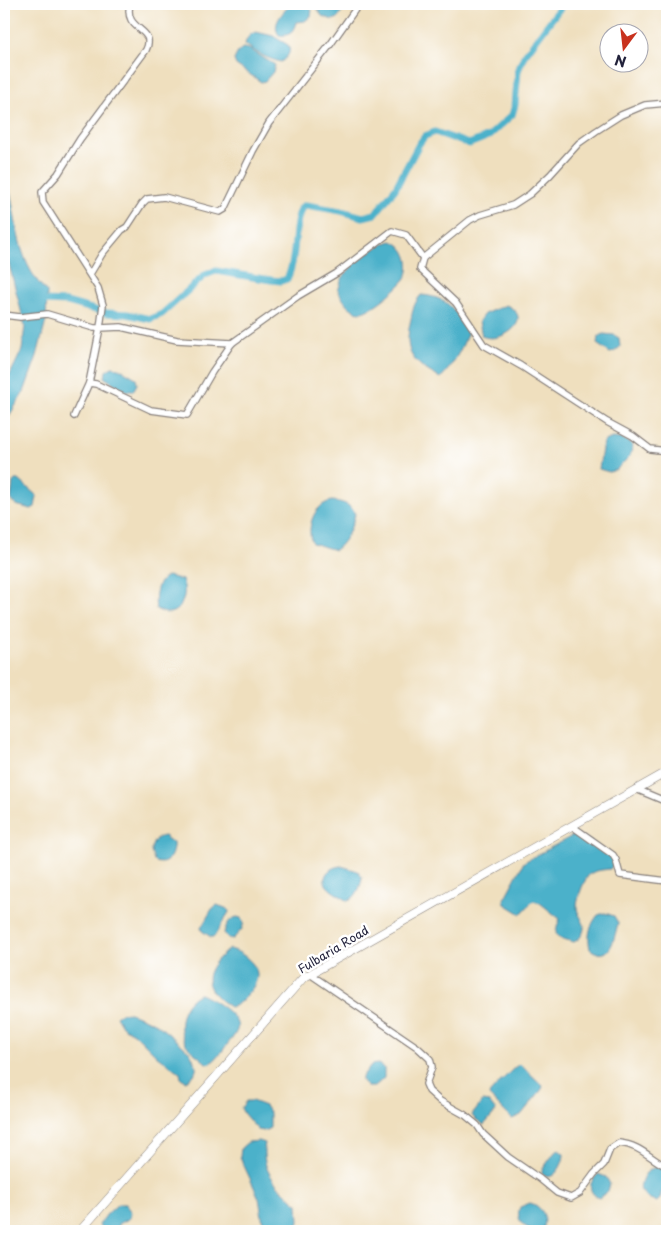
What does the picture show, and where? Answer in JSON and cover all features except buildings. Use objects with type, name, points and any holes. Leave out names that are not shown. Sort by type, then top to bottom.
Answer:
[{"type":"main road","name":"Fulbaria Road","points":[[80,1231],[303,978],[667,772]]},
{"type":"street","points":[[74,416],[89,383],[103,304],[98,288],[90,274],[43,202],[42,192],[58,174],[80,140],[149,45],[147,35],[133,24],[130,19],[128,13],[130,4]]},
{"type":"street","points":[[90,274],[102,254],[122,230],[127,227],[147,199],[164,197],[220,212],[225,209],[252,151],[269,123],[330,45],[359,4]]},
{"type":"street","points":[[667,104],[645,105],[621,115],[579,142],[550,175],[530,194],[513,205],[470,220],[423,258],[420,269],[456,303],[484,345],[607,422],[633,436],[650,450],[667,451]]},
{"type":"street","points":[[89,383],[96,384],[151,410],[187,415],[212,372],[232,343],[298,296],[337,273],[392,231],[406,235],[423,258]]},
{"type":"street","points":[[4,315],[20,317],[47,314],[94,328],[120,326],[177,340],[232,343]]},
{"type":"street","points":[[636,789],[667,802]]},
{"type":"street","points":[[572,826],[613,855],[620,875],[667,881]]},
{"type":"street","points":[[310,974],[417,1047],[430,1060],[432,1067],[426,1084],[429,1091],[440,1101],[465,1115],[508,1157],[557,1193],[571,1198],[580,1193],[604,1164],[610,1149],[619,1142],[640,1148],[655,1161],[667,1167]]},
{"type":"water","points":[[291,4],[305,4],[312,10],[311,16],[305,21],[297,22],[293,31],[289,34],[279,35],[276,27],[277,22]]},
{"type":"water","points":[[314,4],[347,4],[338,18],[333,20],[322,16]]},
{"type":"water","points":[[256,32],[273,36],[288,45],[289,53],[287,57],[281,62],[276,61],[258,53],[245,44],[249,36]]},
{"type":"water","points":[[243,48],[249,49],[275,65],[273,72],[265,81],[261,82],[236,65],[234,60],[238,52]]},
{"type":"water","points":[[4,174],[10,190],[17,231],[27,263],[32,273],[47,292],[46,321],[37,356],[24,392],[4,424],[4,387],[22,350],[25,326],[4,245]]},
{"type":"water","points":[[392,241],[401,247],[407,257],[408,268],[405,279],[376,305],[363,311],[355,311],[346,304],[338,290],[341,280],[364,256],[379,246]]},
{"type":"water","points":[[421,295],[444,301],[459,316],[468,330],[457,356],[440,378],[422,367],[416,361],[409,348],[408,340],[412,312],[415,303]]},
{"type":"water","points":[[506,305],[515,311],[518,317],[513,329],[498,337],[482,336],[479,321],[484,314]]},
{"type":"water","points":[[603,334],[614,335],[619,338],[620,347],[610,353],[597,344],[598,337]]},
{"type":"water","points":[[112,367],[119,368],[136,378],[137,384],[133,391],[127,391],[105,378],[106,371]]},
{"type":"water","points":[[612,438],[623,439],[632,444],[632,449],[630,456],[616,470],[609,472],[599,469],[603,442]]},
{"type":"water","points":[[19,480],[37,496],[35,507],[31,509],[16,505],[11,501],[13,482]]},
{"type":"water","points":[[332,501],[346,504],[355,514],[348,534],[335,550],[312,543],[310,537],[311,523],[316,511]]},
{"type":"water","points":[[168,576],[182,580],[184,587],[183,600],[180,606],[170,613],[156,609],[155,604],[158,585]]},
{"type":"water","points":[[574,835],[595,844],[613,859],[614,864],[610,869],[590,874],[584,883],[577,909],[584,930],[581,936],[574,942],[557,936],[556,930],[560,919],[540,903],[533,901],[521,914],[505,904],[504,899],[524,862]]},
{"type":"water","points":[[164,836],[173,843],[172,851],[169,859],[159,863],[154,861],[151,848],[156,839]]},
{"type":"water","points":[[341,866],[358,871],[362,877],[358,891],[348,901],[331,890],[325,882],[329,871]]},
{"type":"water","points":[[217,905],[228,909],[229,912],[214,937],[211,937],[202,931],[201,928],[212,909]]},
{"type":"water","points":[[605,913],[614,916],[618,923],[610,947],[603,953],[597,953],[590,949],[590,930],[598,915]]},
{"type":"water","points":[[237,917],[241,918],[244,922],[242,929],[233,939],[228,938],[224,933],[226,927],[230,921]]},
{"type":"water","points":[[229,949],[239,952],[247,958],[257,972],[254,986],[237,1004],[230,1007],[213,993],[208,979],[214,965]]},
{"type":"water","points":[[200,994],[231,1014],[237,1025],[237,1030],[233,1037],[210,1064],[206,1063],[188,1047],[181,1030],[182,1015],[185,1008],[194,997]]},
{"type":"water","points":[[121,1013],[130,1013],[158,1025],[190,1052],[197,1067],[194,1075],[186,1081],[181,1078],[180,1073],[156,1055],[136,1035],[122,1026],[116,1016]]},
{"type":"water","points":[[378,1064],[384,1068],[384,1078],[374,1087],[367,1087],[362,1081],[362,1077],[371,1065]]},
{"type":"water","points":[[520,1064],[543,1086],[521,1115],[512,1119],[489,1096],[505,1077]]},
{"type":"water","points":[[246,1101],[252,1101],[265,1106],[270,1113],[270,1128],[264,1131],[258,1130],[241,1108]]},
{"type":"water","points":[[483,1101],[489,1102],[496,1111],[484,1125],[472,1115]]},
{"type":"water","points":[[259,1141],[265,1143],[265,1162],[272,1178],[298,1204],[299,1222],[295,1231],[265,1231],[264,1229],[259,1198],[240,1157],[241,1148],[248,1142]]},
{"type":"water","points":[[559,1150],[564,1154],[564,1158],[557,1172],[550,1176],[542,1174],[542,1170],[555,1152]]},
{"type":"water","points":[[656,1167],[667,1170],[667,1190],[662,1191],[657,1202],[646,1197],[640,1189],[644,1175]]},
{"type":"water","points":[[598,1174],[606,1177],[610,1184],[608,1191],[599,1198],[591,1190],[591,1184]]},
{"type":"water","points":[[530,1203],[538,1207],[543,1213],[545,1221],[543,1229],[528,1228],[521,1222],[519,1217],[520,1207]]},
{"type":"water","points":[[118,1204],[125,1204],[131,1212],[130,1218],[119,1224],[118,1231],[102,1231],[99,1225]]},
{"type":"waterway","points":[[44,301],[67,302],[106,313],[127,314],[150,319],[162,314],[205,275],[216,271],[271,280],[281,281],[287,279],[293,261],[297,223],[302,207],[306,205],[363,217],[375,214],[395,189],[425,136],[435,132],[469,144],[489,136],[512,115],[515,105],[518,71],[524,56],[563,4]]}]
